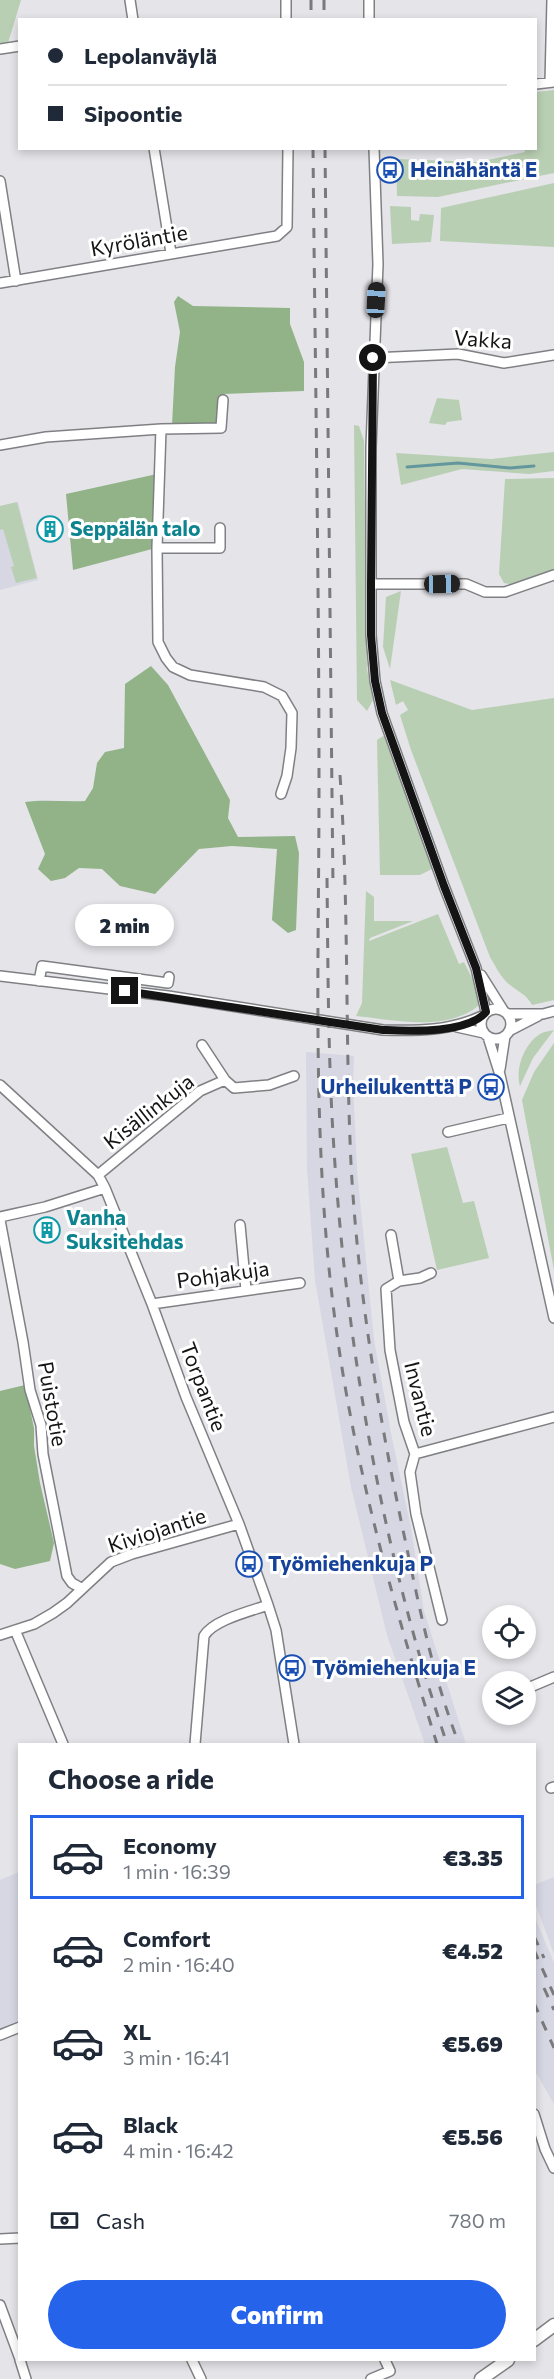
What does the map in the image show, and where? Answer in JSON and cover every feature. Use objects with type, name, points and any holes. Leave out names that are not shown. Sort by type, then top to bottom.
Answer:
[{"type":"main road","points":[[536,2338],[554,2325]]},
{"type":"main road","points":[[481,2379],[507,2361]]},
{"type":"street","points":[[130,0],[133,18]]},
{"type":"street","points":[[286,0],[286,18]]},
{"type":"street","points":[[369,0],[369,18]]},
{"type":"street","points":[[537,84],[552,82],[552,0]]},
{"type":"street","points":[[0,49],[18,46]]},
{"type":"street","points":[[154,150],[171,253]]},
{"type":"street","name":"Kyröläntie","points":[[0,283],[277,236],[287,227],[288,150]]},
{"type":"street","points":[[374,150],[378,264],[373,358],[372,653],[382,713],[476,968],[484,1014],[481,1028],[486,1035],[500,1075],[554,1318]]},
{"type":"street","points":[[0,181],[16,281]]},
{"type":"street","name":"Vakka","points":[[373,358],[458,354],[504,363],[554,356]]},
{"type":"street","points":[[0,445],[46,437],[161,429],[221,428],[223,400]]},
{"type":"street","points":[[161,429],[157,548],[158,642],[173,667],[190,675],[264,687],[282,696],[292,713],[291,748],[287,776],[281,794]]},
{"type":"street","points":[[157,548],[220,548],[220,528]]},
{"type":"street","points":[[371,584],[466,584],[485,592],[505,592],[554,575]]},
{"type":"street","points":[[39,981],[42,966],[168,983],[169,977]]},
{"type":"street","points":[[476,968],[506,1012],[511,1026],[507,1034],[500,1075]]},
{"type":"street","points":[[0,976],[168,996],[383,1030],[417,1031],[454,1027],[492,1009],[543,1014]]},
{"type":"street","points":[[454,1027],[494,1039],[543,1014],[554,1011]]},
{"type":"street","name":"Kisällinkuja","points":[[202,1046],[225,1080],[234,1088],[269,1085],[294,1076]]},
{"type":"street","name":"Kisällinkuja","points":[[98,1175],[201,1091],[225,1080]]},
{"type":"street","name":"Torpantie","points":[[0,1085],[98,1175],[105,1188],[152,1304],[186,1397],[239,1524],[268,1605],[276,1630],[294,1743]]},
{"type":"street","points":[[448,1132],[508,1118]]},
{"type":"street","points":[[0,1218],[105,1188]]},
{"type":"street","name":"Puistotie","points":[[0,1218],[30,1390],[41,1425],[43,1454],[67,1576],[72,1583],[81,1588]]},
{"type":"street","points":[[240,1225],[246,1290]]},
{"type":"street","points":[[391,1235],[399,1281],[420,1278],[431,1273]]},
{"type":"street","name":"Invantie","points":[[399,1281],[386,1289],[390,1350],[404,1422],[416,1454],[410,1472],[416,1514],[442,1620]]},
{"type":"street","name":"Pohjakuja","points":[[152,1304],[300,1282]]},
{"type":"street","points":[[416,1454],[554,1416]]},
{"type":"street","name":"Kiviojantie","points":[[0,1635],[34,1624],[53,1613],[111,1562],[239,1524]]},
{"type":"street","points":[[195,1743],[204,1636],[208,1629],[218,1624],[268,1605]]},
{"type":"street","points":[[15,1630],[63,1743]]},
{"type":"street","points":[[536,1685],[554,1677]]},
{"type":"street","points":[[0,2036],[18,2028]]},
{"type":"street","points":[[536,2120],[554,2168]]},
{"type":"street","points":[[0,2239],[18,2238]]},
{"type":"street","points":[[0,2306],[18,2354]]},
{"type":"street","points":[[21,2361],[26,2379]]},
{"type":"street","points":[[192,2361],[201,2379]]},
{"type":"street","points":[[371,2379],[390,2371],[386,2361]]},
{"type":"shaded area","points":[[18,502],[38,580],[0,590],[0,506]]},
{"type":"shaded area","points":[[306,1052],[354,1056],[357,1170],[374,1340],[411,1528],[424,1611],[466,1743],[425,1743],[387,1635],[351,1487],[315,1280],[307,1169]]},
{"type":"shaded area","points":[[18,1872],[18,2020],[0,2029],[0,1880]]},
{"type":"shaded area","points":[[554,1877],[554,1954],[536,1905],[536,1884]]},
{"type":"shaded area","points":[[536,1920],[554,1963],[554,2104],[536,2072]]},
{"type":"green space","points":[[0,0],[21,0],[8,43],[0,43]]},
{"type":"green space","points":[[554,90],[554,173],[438,197],[397,196],[396,159],[479,162],[525,152],[524,150],[537,150],[537,92]]},
{"type":"green space","points":[[554,183],[554,247],[440,241],[441,208]]},
{"type":"green space","points":[[390,206],[411,207],[411,220],[419,221],[420,214],[434,215],[431,242],[392,244]]},
{"type":"green space","points":[[178,296],[193,306],[290,308],[290,324],[304,362],[304,391],[223,394],[218,423],[172,425],[175,367],[180,332],[174,302]]},
{"type":"green space","points":[[437,398],[459,400],[462,420],[447,422],[445,425],[429,423]]},
{"type":"green space","points":[[354,425],[359,426],[364,441],[367,669],[373,700],[367,711],[357,700]]},
{"type":"green space","points":[[554,452],[554,471],[529,474],[462,469],[401,485],[396,453],[491,459]]},
{"type":"green space","points":[[157,474],[152,549],[73,570],[66,494]]},
{"type":"green space","points":[[554,478],[554,569],[509,584],[504,583],[499,574],[505,479]]},
{"type":"green space","points":[[17,502],[37,578],[16,583],[11,567],[14,566],[3,529],[0,530],[0,506]]},
{"type":"green space","points":[[401,591],[390,669],[383,647],[386,597]]},
{"type":"green space","points":[[151,666],[168,685],[230,800],[228,818],[238,837],[295,836],[299,853],[296,930],[288,933],[272,920],[277,849],[232,846],[199,849],[155,894],[120,886],[102,869],[79,868],[65,878],[51,881],[38,869],[45,854],[25,802],[85,801],[93,788],[97,763],[105,752],[124,748],[125,684]]},
{"type":"green space","points":[[390,680],[472,710],[554,698],[554,1000],[532,1005],[525,996],[504,979],[490,957],[411,750],[400,715],[408,710],[403,701],[396,705]]},
{"type":"green space","points":[[385,735],[434,868],[420,875],[380,875],[377,740]]},
{"type":"green space","points":[[366,891],[374,897],[374,921],[413,921],[370,938],[369,941],[438,914],[459,964],[464,962],[480,994],[478,1006],[465,1014],[435,1022],[356,1016],[362,1003]]},
{"type":"green space","points":[[554,1030],[533,1058],[520,1086],[519,1072],[525,1050],[534,1038],[544,1032]]},
{"type":"green space","points":[[554,1043],[554,1270],[522,1100],[534,1072]]},
{"type":"green space","points":[[447,1147],[463,1203],[474,1201],[489,1258],[437,1270],[411,1154]]},
{"type":"green space","points":[[25,1385],[34,1428],[34,1446],[40,1483],[54,1543],[50,1561],[15,1569],[0,1564],[0,1391]]},
{"type":"waterway","points":[[407,467],[458,463],[510,468],[534,466]]},
{"type":"railway","points":[[311,0],[311,18]]},
{"type":"railway","points":[[324,0],[324,18]]},
{"type":"railway","points":[[313,150],[319,707],[318,1046],[326,1240],[341,1360],[362,1472],[404,1636],[437,1743]]},
{"type":"railway","points":[[325,150],[333,887]]},
{"type":"railway","points":[[340,775],[345,872],[351,1164],[364,1308],[387,1450],[417,1595],[435,1670],[459,1743]]},
{"type":"railway","points":[[327,878],[332,1116],[348,1301],[371,1451],[387,1525],[404,1599],[447,1743]]},
{"type":"railway","points":[[536,1940],[544,1958]]},
{"type":"railway","points":[[536,1954],[554,1995]]},
{"type":"railway","points":[[544,1988],[554,2010]]},
{"type":"railway","points":[[536,2008],[554,2048]]},
{"type":"place","name":"Heinähäntä E","points":[[390,170]]},
{"type":"place","name":"Seppälän talo","points":[[50,529]]},
{"type":"place","name":"Urheilukenttä P","points":[[491,1087]]},
{"type":"place","name":"Vanha Suksitehdas","points":[[47,1230]]},
{"type":"place","name":"Työmiehenkuja P","points":[[249,1564]]},
{"type":"place","name":"Työmiehenkuja E","points":[[292,1668]]},
{"type":"route","points":[[125,991],[383,1030],[417,1031],[454,1027],[482,1016],[486,1012],[476,968],[382,713],[375,681],[371,635],[373,358]]}]
